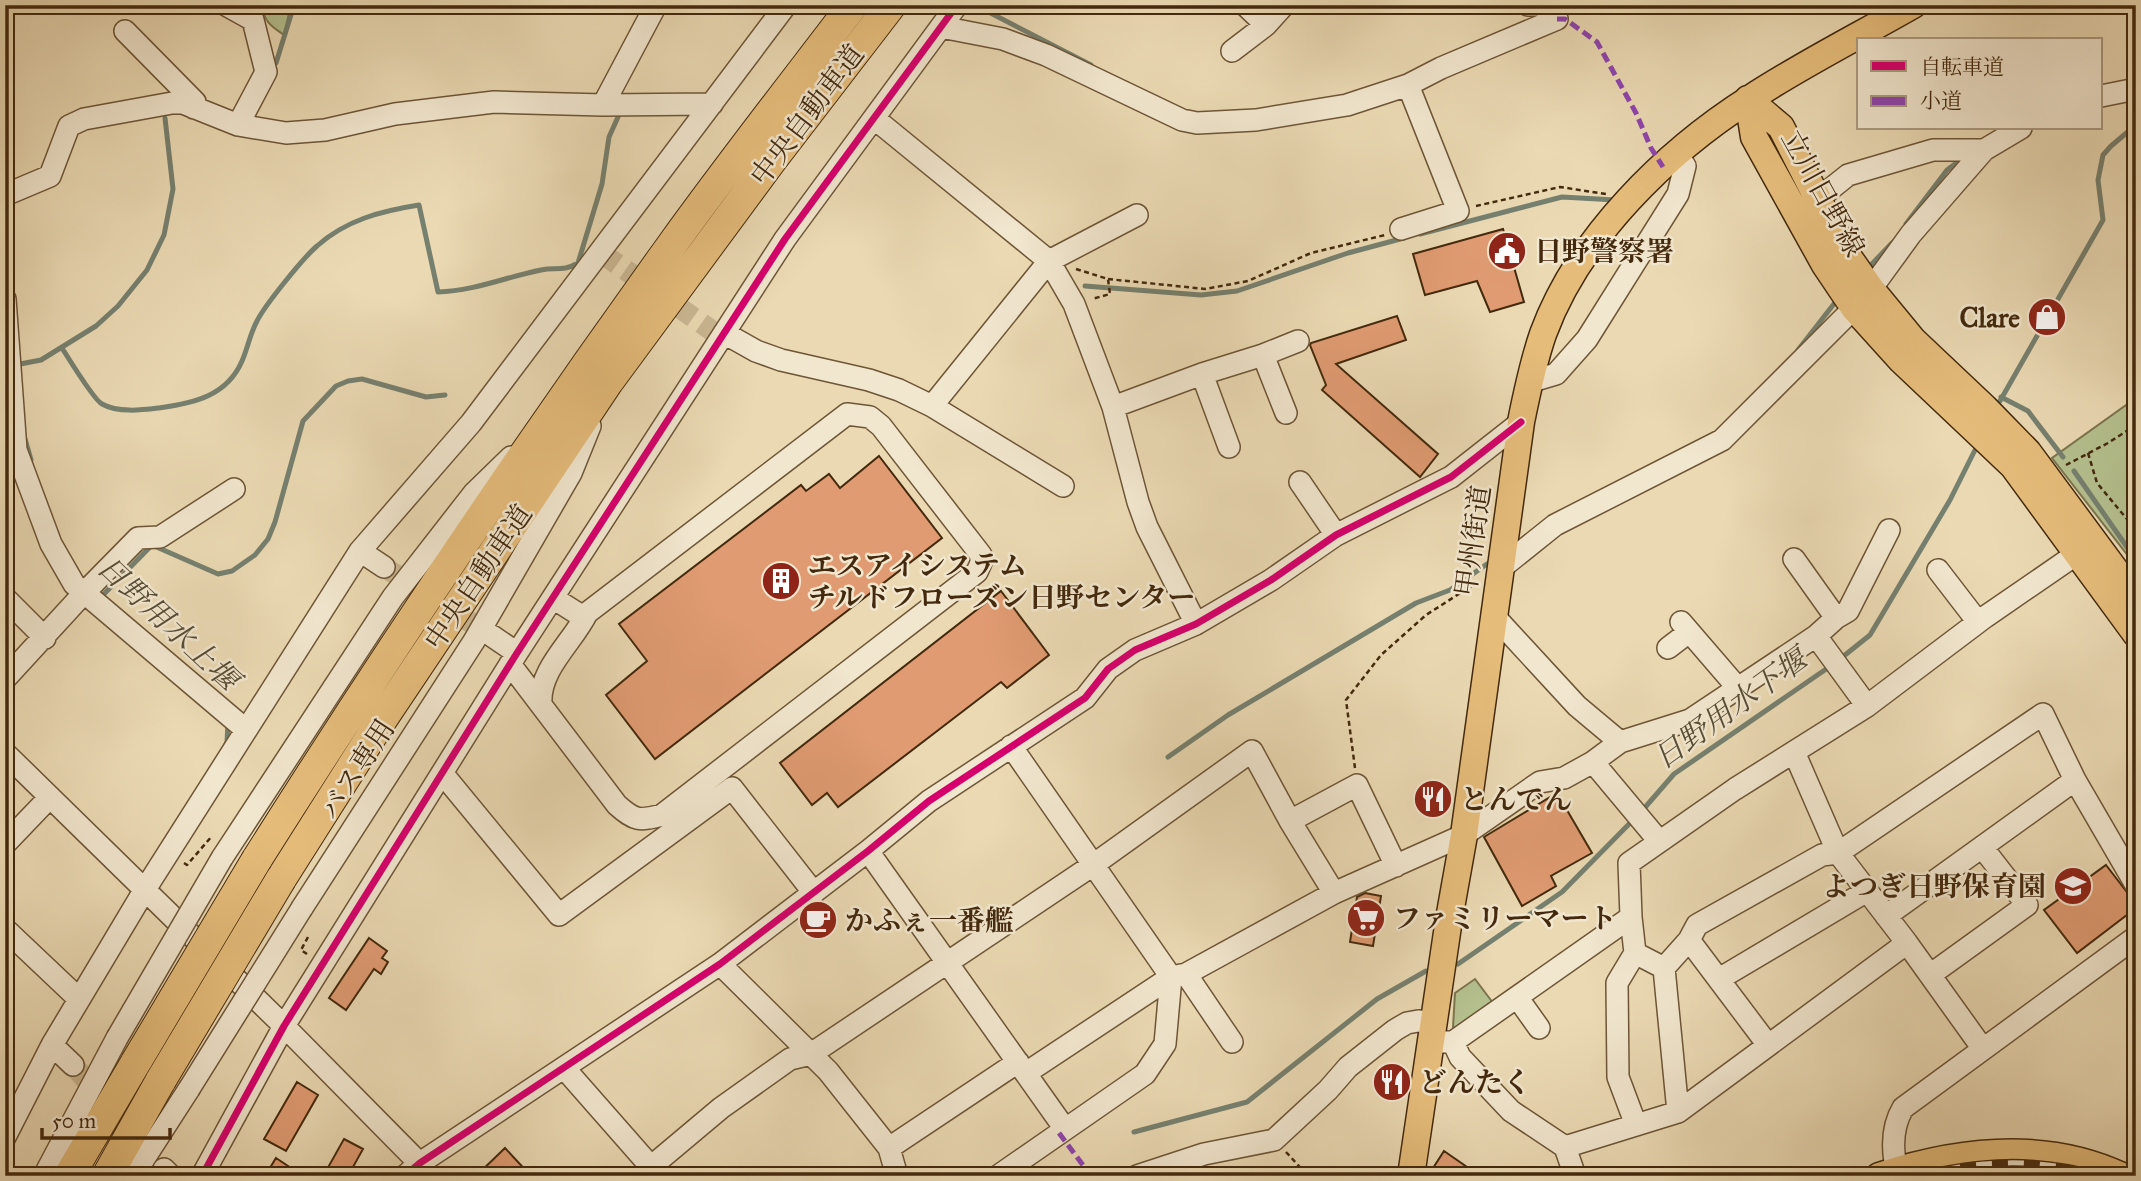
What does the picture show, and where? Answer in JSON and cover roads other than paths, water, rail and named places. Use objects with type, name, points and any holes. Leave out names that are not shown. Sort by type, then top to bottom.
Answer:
[{"type":"highway","name":"中央自動車道","points":[[69,1176],[257,859],[369,682],[673,244],[853,5]]},
{"type":"highway","name":"中央自動車道","points":[[107,1176],[281,879],[383,718],[608,382],[891,5]]},
{"type":"main road","name":"甲州街道","points":[[1411,1176],[1439,1035],[1521,422],[1529,382],[1544,332],[1562,293],[1589,248],[1631,197],[1677,155],[1748,99],[1913,5]]},
{"type":"main road","name":"立川日野線","points":[[1748,99],[1781,127],[1845,252],[1863,299]]},
{"type":"main road","name":"立川日野線","points":[[1748,99],[1754,137],[1825,265],[1913,340],[1985,408],[2078,553],[2136,635]]},
{"type":"main road","name":"立川日野線","points":[[2020,459],[2136,598]]},
{"type":"main road","points":[[1891,1174],[1956,1156],[2016,1152],[2044,1153],[2075,1160],[2122,1176]]},
{"type":"street","points":[[226,5],[252,13],[266,72],[238,125]]},
{"type":"street","points":[[603,106],[656,5]]},
{"type":"street","points":[[5,1137],[52,1045],[168,854],[234,719],[360,551],[471,423],[786,5]]},
{"type":"street","points":[[202,1176],[320,966],[724,332],[785,239],[957,5]]},
{"type":"street","points":[[1245,5],[1266,24]]},
{"type":"street","points":[[1232,51],[1266,24],[1284,5]]},
{"type":"street","points":[[1528,5],[1550,9]]},
{"type":"street","points":[[941,27],[1003,39],[1046,55],[1182,120],[1197,123],[1256,120],[1347,105],[1408,85],[1550,9]]},
{"type":"street","points":[[125,31],[195,102],[194,107]]},
{"type":"street","points":[[1401,229],[1458,211],[1408,85]]},
{"type":"street","points":[[2102,96],[2136,89]]},
{"type":"street","points":[[5,195],[50,177],[69,126],[84,119],[172,103],[183,103],[238,125],[286,134],[325,130],[395,114],[494,102],[603,106],[712,104]]},
{"type":"street","points":[[875,120],[1049,261],[1074,304],[1114,407],[1147,527],[1196,624]]},
{"type":"street","points":[[1500,569],[1555,525],[1722,440],[1863,299],[1911,234],[1984,150],[2018,130]]},
{"type":"street","points":[[1818,199],[1848,176],[1933,150],[1984,150]]},
{"type":"street","points":[[1529,382],[1556,374],[1587,339],[1678,194],[1685,166],[1677,155]]},
{"type":"street","points":[[932,406],[1049,261],[1137,215]]},
{"type":"street","points":[[5,299],[10,422],[16,450],[51,544],[74,584],[88,588],[234,719]]},
{"type":"street","points":[[724,332],[756,351],[781,360],[869,380],[899,390],[932,406],[1062,486]]},
{"type":"street","points":[[1114,407],[1298,341]]},
{"type":"street","points":[[1263,355],[1286,413]]},
{"type":"street","points":[[1202,374],[1229,447]]},
{"type":"street","name":"バス専用","points":[[133,1176],[474,641],[571,473],[608,382]]},
{"type":"street","points":[[492,636],[514,658],[541,703],[617,806],[632,819],[646,820],[662,815],[977,572],[981,555],[881,425],[870,417],[847,414],[587,613],[580,615],[553,598]]},
{"type":"street","points":[[44,1176],[117,1038],[234,838],[393,597],[474,493],[549,419]]},
{"type":"street","points":[[5,753],[284,1026],[419,1172],[720,964],[929,801],[1085,698],[1108,669],[1135,650],[1196,624],[1271,580],[1336,534],[1451,477],[1521,422]]},
{"type":"street","points":[[1300,482],[1336,534]]},
{"type":"street","points":[[5,680],[88,588],[138,538],[160,537],[234,489]]},
{"type":"street","points":[[889,1148],[1178,975],[1334,893],[1464,835],[1541,782],[1564,778],[1620,742],[1690,720],[1816,636],[1848,611],[1889,530]]},
{"type":"street","points":[[360,551],[384,567]]},
{"type":"street","points":[[1636,1125],[1618,1077],[1617,983],[1636,953],[1631,917],[1629,863],[1658,841],[1867,706],[1978,622],[2078,553]]},
{"type":"street","points":[[1794,559],[1836,618]]},
{"type":"street","points":[[1938,570],[1978,622]]},
{"type":"street","points":[[5,598],[45,638]]},
{"type":"street","points":[[541,703],[540,692],[548,672],[587,613]]},
{"type":"street","points":[[1494,617],[1577,706],[1620,742]]},
{"type":"street","points":[[1668,648],[1685,627],[1737,687]]},
{"type":"street","points":[[1816,636],[1867,706]]},
{"type":"street","points":[[1678,1112],[1664,968],[1689,940],[1697,925],[1822,855],[1838,853],[2043,714],[2075,780],[2136,885]]},
{"type":"street","points":[[1011,746],[1093,865],[1232,1042]]},
{"type":"street","points":[[565,1069],[650,1172],[721,1108],[790,1059],[811,1054],[949,962],[1093,865],[1252,751],[1334,893]]},
{"type":"street","points":[[1794,752],[1838,853],[1983,1049]]},
{"type":"street","points":[[1593,761],[1658,841]]},
{"type":"street","points":[[442,773],[559,915],[732,788],[814,893]]},
{"type":"street","points":[[1886,916],[2075,780]]},
{"type":"street","points":[[1290,821],[1357,785],[1396,866]]},
{"type":"street","points":[[5,844],[50,797]]},
{"type":"street","points":[[1930,975],[2027,905],[1982,847]]},
{"type":"street","points":[[868,851],[1065,1129]]},
{"type":"street","points":[[1719,979],[1867,891]]},
{"type":"street","points":[[1439,1035],[1517,997],[1631,917]]},
{"type":"street","points":[[5,929],[79,999]]},
{"type":"street","points":[[1891,1174],[1896,1119],[1903,1108],[2136,937]]},
{"type":"street","points":[[1689,940],[1768,1045]]},
{"type":"street","points":[[1565,1146],[1678,1112],[1907,943]]},
{"type":"street","points":[[1636,953],[1664,968]]},
{"type":"street","points":[[720,964],[828,1071],[889,1148],[893,1174]]},
{"type":"street","points":[[998,1176],[1145,1074],[1165,1044],[1178,975]]},
{"type":"street","points":[[1517,997],[1539,1028]]},
{"type":"street","points":[[1137,1176],[1204,1154],[1274,1140],[1328,1090],[1348,1067],[1395,1030],[1418,1021],[1439,1035],[1511,1111],[1565,1146],[1575,1176]]},
{"type":"street","points":[[52,1045],[73,1065]]},
{"type":"waterway","points":[[276,63],[294,5]]},
{"type":"waterway","name":"日野用水上堰","points":[[975,5],[1091,65]]},
{"type":"waterway","name":"日野用水上堰","points":[[1557,12],[1570,5]]},
{"type":"waterway","points":[[62,348],[93,395],[108,407],[152,409],[208,396],[236,373],[261,314],[317,246],[352,223],[391,210],[419,205],[438,292],[464,289],[541,270],[573,266],[578,263],[602,184],[609,137],[618,117]]},
{"type":"waterway","points":[[20,364],[41,360],[96,326],[118,306],[147,270],[164,235],[173,189],[165,118]]},
{"type":"waterway","name":"日野用水下堰","points":[[2000,401],[2103,220],[2098,180],[2103,155],[2136,125]]},
{"type":"waterway","name":"日野用水下堰","points":[[1906,224],[1947,170],[1963,158]]},
{"type":"waterway","points":[[1420,234],[1562,197],[1615,200]]},
{"type":"waterway","points":[[1085,286],[1201,295],[1237,291],[1348,253],[1404,238]]},
{"type":"waterway","name":"日野用水下堰","points":[[1870,266],[1892,243]]},
{"type":"waterway","name":"日野用水下堰","points":[[1798,350],[1837,300]]},
{"type":"waterway","points":[[102,596],[152,545],[218,574],[232,571],[255,555],[268,539],[275,522],[303,421],[336,386],[362,379],[426,397],[445,395]]},
{"type":"waterway","points":[[2001,397],[2028,411],[2063,457]]},
{"type":"waterway","name":"日野用水上堰","points":[[25,439],[31,460]]},
{"type":"waterway","name":"日野用水下堰","points":[[1840,659],[1870,635],[1950,500],[1977,446]]},
{"type":"waterway","points":[[2074,471],[2136,560]]},
{"type":"waterway","name":"日野用水下堰","points":[[1168,757],[1228,715],[1416,603],[1450,590],[1487,564]]},
{"type":"waterway","name":"日野用水下堰","points":[[1641,812],[1674,774],[1832,665]]},
{"type":"waterway","name":"日野用水上堰","points":[[225,746],[228,722]]},
{"type":"waterway","name":"日野用水下堰","points":[[1458,964],[1562,892],[1634,819]]},
{"type":"waterway","name":"日野用水下堰","points":[[1134,1132],[1247,1102],[1377,999],[1426,971]]},
{"type":"tunnel","points":[[600,252],[721,337]]},
{"type":"tunnel","points":[[384,567],[492,636]]},
{"type":"tunnel","points":[[73,1065],[140,1141]]},
{"type":"railway","points":[[1913,1176],[1962,1167],[2008,1163],[2054,1166],[2103,1176]]},
{"type":"place","name":"日野警察署","points":[[1507,251]]},
{"type":"place","name":"Clare","points":[[2047,317]]},
{"type":"place","name":"エスアイシステム チルドフローズン日野センター","points":[[781,581]]},
{"type":"place","name":"とんでん","points":[[1433,799]]},
{"type":"place","name":"よつぎ日野保育園","points":[[2073,886]]},
{"type":"place","name":"ファミリーマート","points":[[1366,918]]},
{"type":"place","name":"かふぇ一番艦","points":[[818,920]]},
{"type":"place","name":"どんたく","points":[[1392,1082]]}]
